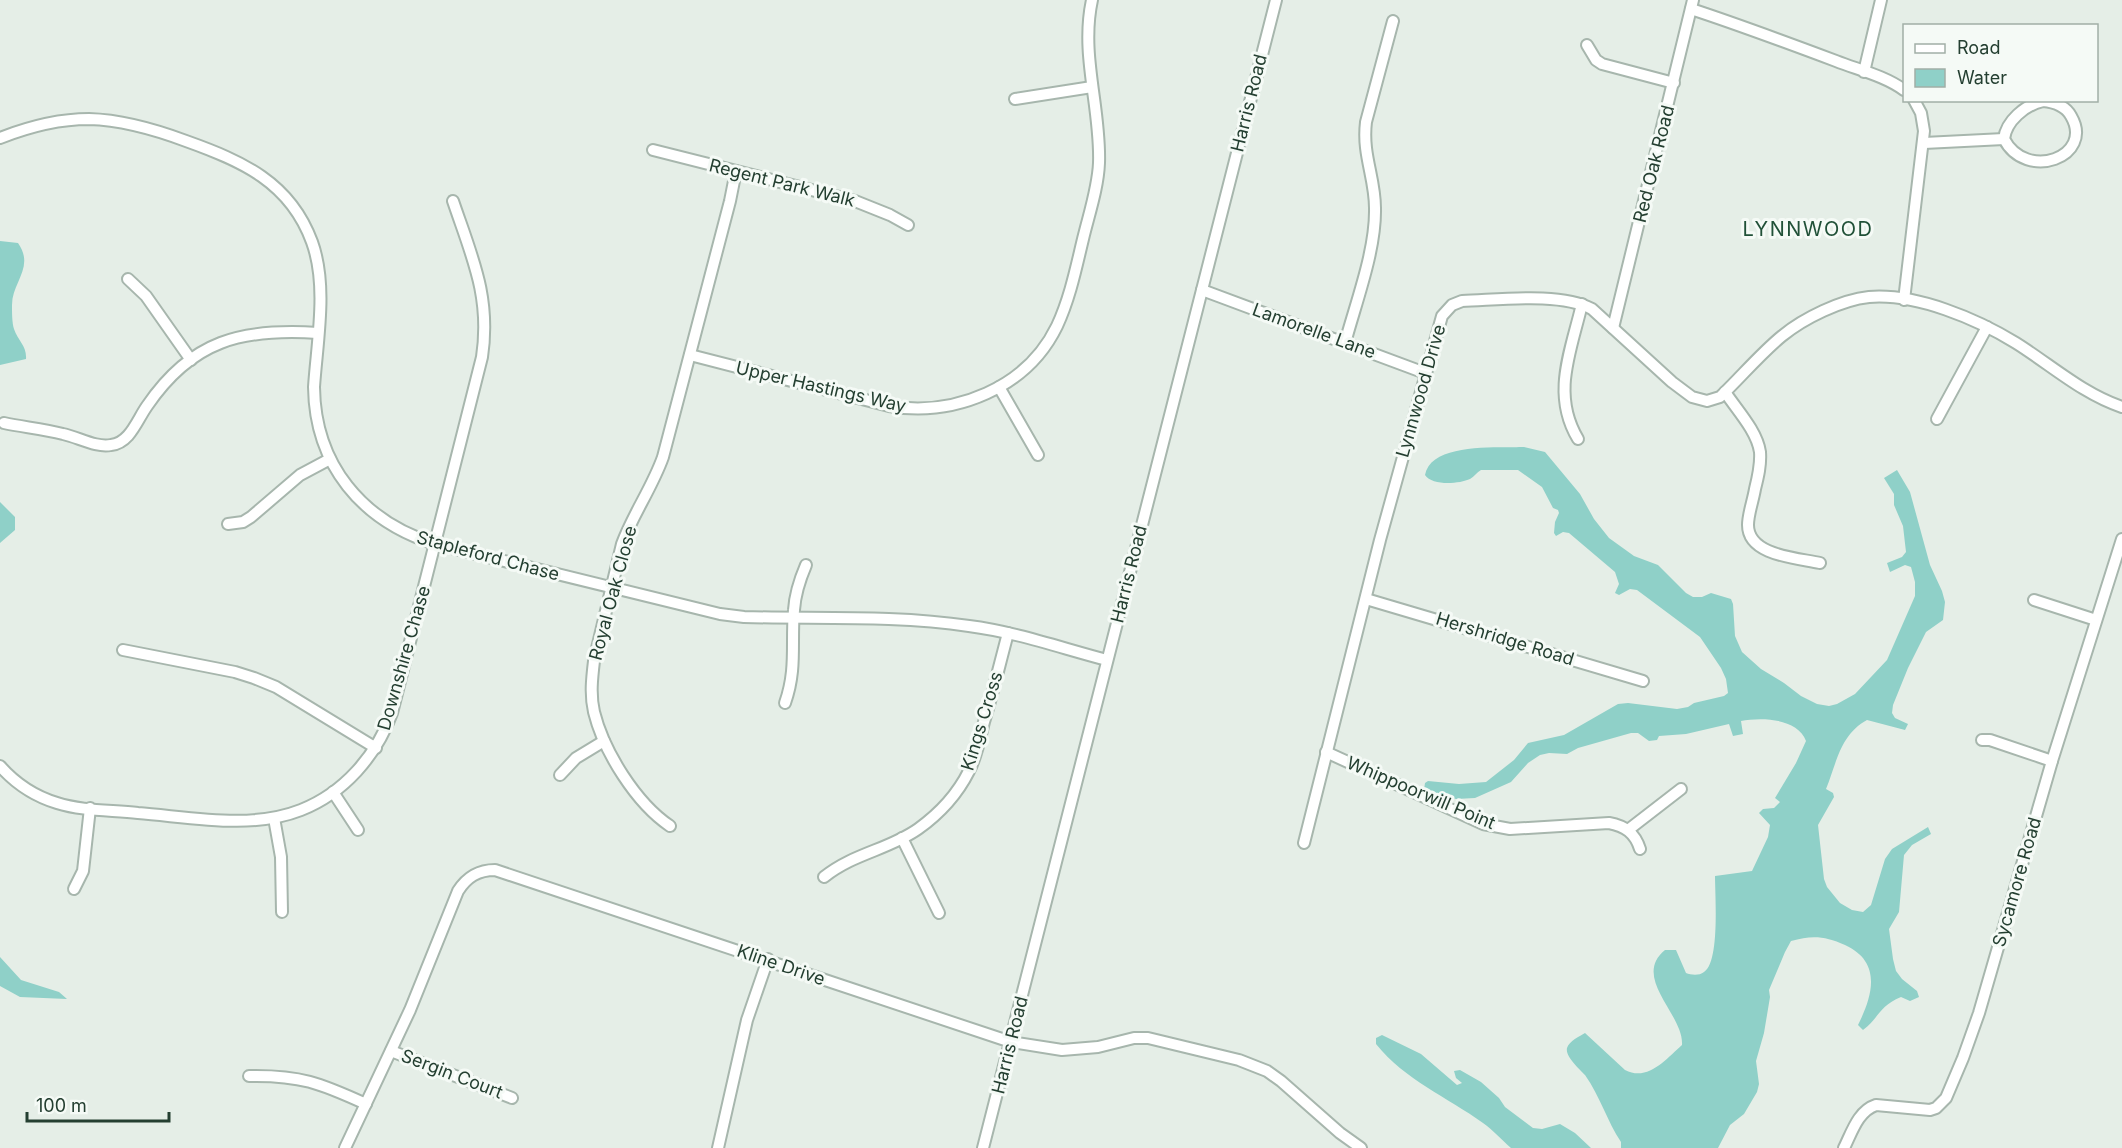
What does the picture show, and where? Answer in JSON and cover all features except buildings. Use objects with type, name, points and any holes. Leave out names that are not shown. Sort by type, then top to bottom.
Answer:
[{"type":"street","name":"Upper Hastings Way","points":[[690,356],[903,408],[952,406],[999,387],[1022,370],[1057,326],[1068,298],[1097,183],[1099,164],[1087,38],[1092,0]]},
{"type":"street","name":"Harris Road","points":[[983,1148],[1276,0]]},
{"type":"street","points":[[1864,72],[1881,0]]},
{"type":"street","points":[[1692,4],[1903,89]]},
{"type":"street","name":"Red Oak Road","points":[[1613,328],[1692,4]]},
{"type":"street","points":[[1345,343],[1373,239],[1376,206],[1364,136],[1393,21]]},
{"type":"street","points":[[1587,45],[1594,58],[1602,64],[1674,83]]},
{"type":"street","points":[[1015,99],[1092,87]]},
{"type":"street","points":[[1904,300],[1924,143],[1923,122],[1915,102]]},
{"type":"street","points":[[2042,102],[2036,103],[2018,115],[2009,124],[2004,139],[2016,154],[2024,159],[2041,162],[2059,158],[2072,146],[2074,138],[2074,122],[2070,114],[2052,102]]},
{"type":"street","name":"Stapleford Chase","points":[[0,138],[23,129],[63,121],[109,120],[160,131],[218,152],[255,171],[285,196],[296,210],[312,242],[320,272],[314,403],[320,431],[330,459],[345,484],[368,509],[399,530],[435,544],[720,614],[744,617],[946,623],[1008,633],[1107,660]]},
{"type":"street","points":[[1924,143],[2004,139]]},
{"type":"street","name":"Regent Park Walk","points":[[653,150],[855,201],[890,214],[908,225]]},
{"type":"street","name":"Royal Oak Close","points":[[670,826],[645,804],[604,741],[594,710],[592,678],[611,589],[628,527],[651,486],[663,457],[736,171]]},
{"type":"street","name":"Downshire Chase","points":[[0,766],[15,781],[39,796],[68,806],[241,821],[274,818],[300,811],[333,792],[364,763],[376,748],[392,714],[482,357],[485,338],[484,301],[453,201]]},
{"type":"street","points":[[128,279],[146,296],[191,360]]},
{"type":"street","name":"Lamorelle Lane","points":[[1202,290],[1425,373]]},
{"type":"street","points":[[1820,563],[1769,552],[1756,544],[1752,538],[1748,524],[1760,465],[1760,452],[1754,436],[1725,392],[1783,335],[1798,325],[1835,306],[1869,297],[1904,300],[1944,310],[1987,327],[2028,351],[2078,386],[2122,407]]},
{"type":"street","name":"Lynnwood Drive","points":[[1304,843],[1425,373],[1442,316],[1446,310],[1458,302],[1560,299],[1582,304],[1592,309],[1672,382],[1692,397],[1707,401],[1714,400],[1725,392]]},
{"type":"street","points":[[1578,439],[1568,417],[1563,393],[1564,376],[1582,304]]},
{"type":"street","points":[[1937,419],[1987,327]]},
{"type":"street","points":[[4,423],[63,434],[103,446],[119,443],[126,438],[157,392],[172,375],[212,346],[243,335],[283,330],[318,333]]},
{"type":"street","points":[[999,387],[1038,454]]},
{"type":"street","points":[[228,524],[243,522],[251,518],[300,475],[330,459]]},
{"type":"street","name":"Sycamore Road","points":[[1844,1148],[1868,1107],[1876,1105],[1930,1110],[1946,1098],[1979,1013],[2052,761],[2122,539]]},
{"type":"street","points":[[785,703],[794,663],[793,618],[796,593],[806,565]]},
{"type":"street","name":"Hershridge Road","points":[[1366,598],[1643,681]]},
{"type":"street","points":[[2034,600],[2096,620]]},
{"type":"street","name":"Kings Cross","points":[[824,877],[852,858],[902,838],[933,817],[953,795],[969,771],[978,746],[1008,633]]},
{"type":"street","points":[[123,650],[235,672],[254,678],[276,687],[376,748]]},
{"type":"street","points":[[1982,740],[1990,740],[2052,761]]},
{"type":"street","points":[[560,775],[576,758],[604,741]]},
{"type":"street","name":"Whippoorwill Point","points":[[1326,752],[1496,828],[1609,823],[1628,830]]},
{"type":"street","points":[[1640,849],[1637,840],[1628,830],[1681,789]]},
{"type":"street","points":[[333,792],[358,830]]},
{"type":"street","points":[[74,890],[84,871],[90,808]]},
{"type":"street","points":[[274,818],[282,868],[282,912]]},
{"type":"street","points":[[902,838],[939,913]]},
{"type":"street","name":"Kline Drive","points":[[345,1148],[410,1010],[458,891],[471,876],[486,870],[495,870],[1011,1041],[1062,1050],[1098,1047],[1134,1038],[1148,1038],[1239,1060],[1261,1068],[1281,1081],[1340,1133],[1361,1148]]},
{"type":"street","points":[[718,1148],[747,1020],[768,959]]},
{"type":"street","name":"Sergin Court","points":[[391,1051],[512,1098]]},
{"type":"street","points":[[249,1076],[285,1076],[304,1079],[323,1084],[366,1104]]},
{"type":"water","points":[[0,241],[18,243],[23,252],[24,267],[13,297],[12,314],[14,329],[24,347],[26,359],[0,365]]},
{"type":"water","points":[[1524,447],[1545,452],[1580,494],[1594,519],[1609,538],[1634,556],[1658,565],[1693,597],[1702,597],[1711,593],[1731,599],[1735,636],[1742,652],[1761,669],[1817,704],[1829,706],[1837,704],[1855,694],[1887,660],[1915,596],[1915,582],[1911,567],[1905,565],[1890,572],[1887,563],[1902,557],[1906,552],[1903,526],[1894,505],[1894,494],[1884,478],[1897,470],[1910,492],[1930,565],[1942,591],[1945,602],[1943,620],[1926,632],[1893,705],[1892,713],[1895,718],[1908,724],[1905,730],[1867,720],[1851,733],[1845,741],[1826,789],[1833,793],[1834,797],[1818,825],[1824,879],[1827,887],[1840,903],[1852,910],[1863,912],[1871,905],[1885,859],[1892,849],[1928,827],[1931,834],[1912,845],[1904,855],[1899,912],[1889,929],[1896,971],[1917,991],[1919,997],[1910,1001],[1901,997],[1894,1001],[1863,1030],[1858,1025],[1868,1002],[1871,980],[1865,960],[1857,952],[1831,940],[1812,937],[1791,941],[1769,990],[1770,997],[1764,1033],[1756,1061],[1759,1084],[1757,1092],[1744,1114],[1730,1125],[1718,1148],[1621,1148],[1621,1142],[1595,1091],[1585,1075],[1570,1059],[1567,1048],[1572,1041],[1585,1033],[1625,1070],[1641,1073],[1656,1067],[1682,1045],[1675,1021],[1656,984],[1654,972],[1656,961],[1665,950],[1676,950],[1686,973],[1700,974],[1709,966],[1716,927],[1715,876],[1752,871],[1768,837],[1770,825],[1759,813],[1763,809],[1774,808],[1780,802],[1775,798],[1806,741],[1802,733],[1787,724],[1758,719],[1741,721],[1743,734],[1733,736],[1729,724],[1686,734],[1659,736],[1657,740],[1649,741],[1638,733],[1631,733],[1578,748],[1567,754],[1540,755],[1528,763],[1511,782],[1475,798],[1456,799],[1424,790],[1425,783],[1428,781],[1459,784],[1486,782],[1514,760],[1528,743],[1564,735],[1618,704],[1628,703],[1677,709],[1728,693],[1726,679],[1721,668],[1700,637],[1637,590],[1630,589],[1619,595],[1615,593],[1619,584],[1615,572],[1569,533],[1563,532],[1556,536],[1555,522],[1559,513],[1553,508],[1542,487],[1518,470],[1481,470],[1470,479],[1453,483],[1433,481],[1425,475],[1430,464],[1439,457],[1452,452],[1467,449]]},
{"type":"water","points":[[0,502],[15,517],[15,530],[0,543]]},
{"type":"water","points":[[0,957],[21,980],[59,992],[67,999],[20,997],[0,986]]},
{"type":"water","points":[[1382,1035],[1421,1054],[1457,1085],[1462,1083],[1456,1078],[1454,1071],[1460,1070],[1481,1082],[1499,1098],[1505,1107],[1533,1128],[1542,1129],[1560,1124],[1575,1133],[1591,1148],[1511,1148],[1483,1123],[1413,1078],[1387,1057],[1376,1044],[1376,1038]]},
{"type":"district","name":"LYNNWOOD","points":[[1808,229]]}]
